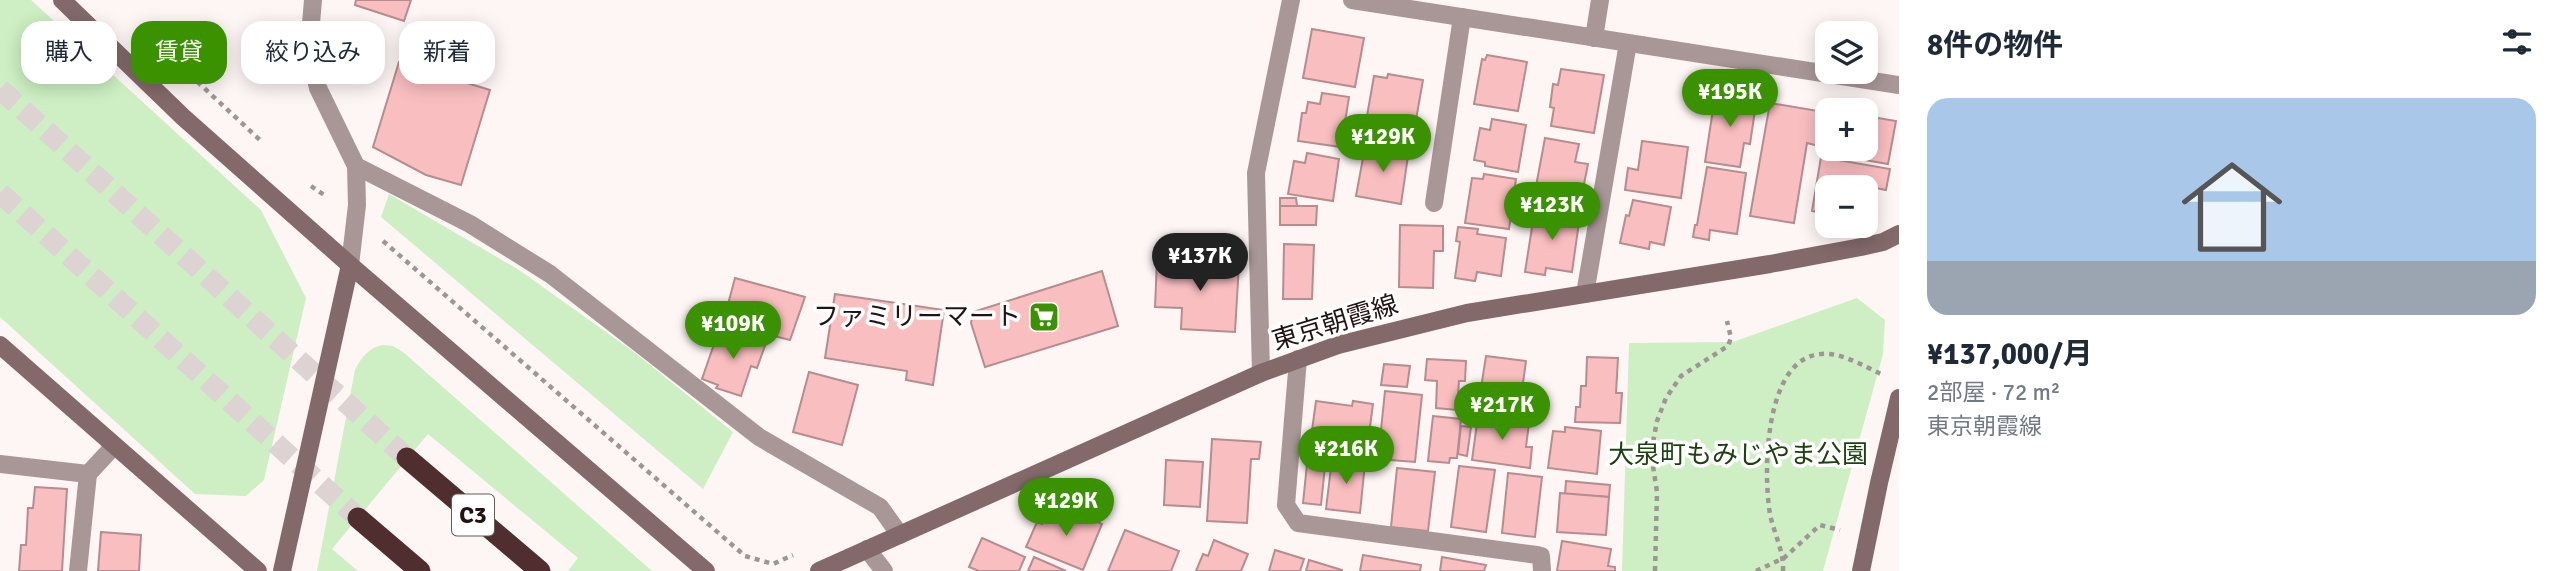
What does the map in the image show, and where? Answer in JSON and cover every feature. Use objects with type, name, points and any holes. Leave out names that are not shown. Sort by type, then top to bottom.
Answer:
[{"type":"highway","name":"C3","points":[[407,458],[540,571]]},
{"type":"highway","points":[[358,518],[420,571]]},
{"type":"street","points":[[62,0],[183,117],[350,265],[706,571]]},
{"type":"street","points":[[282,571],[350,265],[356,217],[356,166],[318,88],[309,47],[313,0]]},
{"type":"street","points":[[1261,373],[1256,173],[1291,0]]},
{"type":"street","points":[[1352,0],[1899,85]]},
{"type":"street","points":[[1594,38],[1600,0]]},
{"type":"street","points":[[1434,203],[1462,17]]},
{"type":"street","points":[[1585,294],[1628,43]]},
{"type":"street","points":[[356,166],[470,224],[550,274],[759,437],[880,508],[900,535]]},
{"type":"street","name":"東京朝霞線","points":[[819,571],[1261,373],[1338,345],[1454,316],[1861,247],[1883,242],[1899,234]]},
{"type":"street","points":[[0,345],[258,571]]},
{"type":"street","points":[[1298,359],[1286,505],[1298,523],[1537,555],[1541,556],[1542,571]]},
{"type":"street","points":[[1861,571],[1899,398]]},
{"type":"street","points":[[78,571],[88,474],[114,446]]},
{"type":"street","points":[[0,464],[88,474]]},
{"type":"street","points":[[867,550],[884,571]]},
{"type":"path","points":[[200,84],[265,145]]},
{"type":"path","points":[[304,181],[356,217],[745,556],[773,564],[796,554]]},
{"type":"path","points":[[1655,571],[1657,492],[1651,453],[1657,421],[1666,398],[1681,376],[1728,346],[1731,338],[1727,321]]},
{"type":"path","points":[[1783,571],[1784,558],[1771,515],[1766,471],[1770,424],[1783,388],[1792,370],[1806,358],[1820,354],[1837,355],[1881,374]]},
{"type":"path","points":[[1756,571],[1784,558],[1820,525],[1840,530]]},
{"type":"green space","points":[[0,0],[31,0],[54,21],[21,21],[21,84],[117,84],[117,79],[261,210],[306,298],[264,480],[246,496],[195,494],[0,317]]},
{"type":"green space","points":[[389,194],[519,270],[634,352],[733,432],[703,489],[381,217]]},
{"type":"green space","name":"大泉町もみじやま公園","points":[[1857,298],[1885,320],[1883,354],[1823,571],[1622,571],[1629,343],[1733,342]]},
{"type":"green space","points":[[383,345],[393,346],[403,352],[652,571],[568,571],[578,558],[428,434],[332,549],[358,571],[317,571],[355,370],[366,354]]},
{"type":"building","points":[[356,0],[411,0],[404,21],[355,5]]},
{"type":"building","points":[[1312,29],[1364,38],[1355,87],[1303,78]]},
{"type":"building","points":[[1487,55],[1527,62],[1518,111],[1474,104],[1482,59],[1485,60]]},
{"type":"building","points":[[399,62],[399,84],[470,84],[490,90],[461,185],[426,175],[373,147]]},
{"type":"building","points":[[1561,69],[1604,75],[1594,133],[1551,126],[1554,108],[1550,107],[1553,84],[1558,85]]},
{"type":"building","points":[[1388,74],[1423,80],[1412,142],[1364,133],[1374,76],[1387,78]]},
{"type":"building","points":[[1322,93],[1349,97],[1341,147],[1298,141],[1302,113],[1306,113],[1308,102],[1320,104]]},
{"type":"building","points":[[1728,94],[1757,97],[1750,144],[1744,143],[1740,167],[1705,162],[1715,96],[1727,97]]},
{"type":"building","points":[[1770,103],[1815,110],[1815,145],[1807,143],[1794,223],[1750,216]]},
{"type":"building","points":[[1878,118],[1896,121],[1888,164],[1871,161],[1878,161]]},
{"type":"building","points":[[1492,119],[1526,125],[1518,172],[1485,166],[1485,162],[1474,160],[1480,128],[1490,130]]},
{"type":"building","points":[[1545,138],[1579,144],[1575,162],[1588,164],[1582,194],[1566,191],[1564,202],[1534,197]]},
{"type":"building","points":[[1642,141],[1688,147],[1681,198],[1625,190],[1628,168],[1638,170]]},
{"type":"building","points":[[1370,143],[1409,149],[1401,204],[1356,196],[1363,158],[1367,158]]},
{"type":"building","points":[[1307,153],[1339,159],[1333,201],[1288,194],[1294,161],[1305,163]]},
{"type":"building","points":[[1820,161],[1844,161],[1890,169],[1886,190],[1878,188],[1878,175],[1818,175]]},
{"type":"building","points":[[1707,167],[1746,173],[1737,234],[1710,230],[1709,240],[1693,237]]},
{"type":"building","points":[[1484,174],[1516,179],[1509,229],[1465,223],[1472,178],[1483,179]]},
{"type":"building","points":[[1280,198],[1296,198],[1297,206],[1280,206]]},
{"type":"building","points":[[1633,200],[1671,207],[1664,245],[1650,242],[1649,249],[1620,243],[1626,215],[1629,216]]},
{"type":"building","points":[[1280,206],[1317,206],[1316,225],[1280,225]]},
{"type":"building","points":[[1535,208],[1580,215],[1572,272],[1546,268],[1545,275],[1525,272]]},
{"type":"building","points":[[1400,225],[1443,226],[1443,251],[1434,251],[1433,288],[1399,287]]},
{"type":"building","points":[[1458,227],[1478,229],[1477,234],[1506,238],[1501,276],[1477,272],[1475,281],[1455,278],[1460,242],[1456,241]]},
{"type":"building","points":[[1284,244],[1314,245],[1312,299],[1283,299]]},
{"type":"building","points":[[1157,260],[1239,264],[1235,332],[1181,329],[1182,308],[1155,307]]},
{"type":"building","name":"ファミリーマート","points":[[1102,271],[1118,326],[985,367],[971,323],[973,312]]},
{"type":"building","points":[[735,278],[805,297],[790,340],[723,323]]},
{"type":"building","points":[[835,294],[944,310],[933,385],[906,380],[907,371],[825,358]]},
{"type":"building","points":[[720,327],[766,343],[757,368],[751,366],[741,396],[716,388],[718,385],[702,379]]},
{"type":"building","points":[[1486,356],[1526,361],[1519,412],[1478,407]]},
{"type":"building","points":[[1587,357],[1618,358],[1616,393],[1622,393],[1620,423],[1575,422],[1576,407],[1580,407],[1581,386],[1586,386]]},
{"type":"building","points":[[1427,359],[1466,361],[1465,381],[1459,381],[1457,410],[1436,408],[1437,381],[1425,380]]},
{"type":"building","points":[[1384,364],[1410,366],[1407,387],[1381,385]]},
{"type":"building","points":[[809,372],[858,385],[842,445],[793,432]]},
{"type":"building","points":[[1385,391],[1422,395],[1415,462],[1378,459]]},
{"type":"building","points":[[1316,401],[1352,406],[1353,401],[1373,404],[1369,434],[1356,432],[1353,451],[1310,445]]},
{"type":"building","points":[[1433,416],[1461,419],[1457,458],[1450,458],[1449,463],[1428,461]]},
{"type":"building","points":[[1478,416],[1529,423],[1526,447],[1532,447],[1530,468],[1472,460]]},
{"type":"building","points":[[1461,426],[1471,427],[1467,456],[1458,454]]},
{"type":"building","points":[[1565,427],[1601,431],[1597,474],[1548,468],[1553,431],[1565,432]]},
{"type":"building","points":[[1212,439],[1261,442],[1259,459],[1251,459],[1247,523],[1207,521]]},
{"type":"building","points":[[1308,453],[1326,455],[1325,466],[1307,464]]},
{"type":"building","points":[[1332,459],[1365,463],[1360,513],[1326,509]]},
{"type":"building","points":[[1166,460],[1203,462],[1200,507],[1164,505]]},
{"type":"building","points":[[1307,464],[1325,466],[1321,505],[1303,503]]},
{"type":"building","points":[[1459,466],[1495,470],[1486,532],[1451,527]]},
{"type":"building","points":[[1397,468],[1435,472],[1428,531],[1391,527]]},
{"type":"building","points":[[1508,473],[1542,477],[1535,537],[1502,533]]},
{"type":"building","points":[[1566,481],[1610,485],[1609,497],[1565,494]]},
{"type":"building","points":[[35,487],[67,489],[62,571],[19,571],[21,545],[26,545],[28,508],[33,508]]},
{"type":"building","points":[[1560,493],[1609,497],[1606,535],[1557,532]]},
{"type":"building","points":[[1061,507],[1102,524],[1083,570],[1026,547],[1037,522],[1042,524],[1046,513],[1057,517]]},
{"type":"building","points":[[1125,530],[1179,551],[1171,571],[1108,571]]},
{"type":"building","points":[[101,532],[141,535],[139,571],[98,571]]},
{"type":"building","points":[[982,538],[1025,557],[1019,571],[979,571],[969,567]]},
{"type":"building","points":[[1214,540],[1248,554],[1241,571],[1196,571],[1203,554],[1208,556]]},
{"type":"building","points":[[1562,541],[1611,549],[1608,566],[1615,567],[1615,571],[1557,571]]},
{"type":"building","points":[[1275,550],[1304,559],[1300,571],[1269,571]]},
{"type":"building","points":[[1363,555],[1421,565],[1420,571],[1360,571]]},
{"type":"building","points":[[1034,557],[1066,571],[1028,571]]},
{"type":"building","points":[[1442,557],[1486,565],[1484,571],[1440,571]]},
{"type":"building","points":[[1309,560],[1342,570],[1342,571],[1306,571]]},
{"type":"tunnel","points":[[0,89],[407,458]]},
{"type":"tunnel","points":[[0,193],[358,518]]},
{"type":"place","name":"ファミリーマート","points":[[1044,317]]}]
